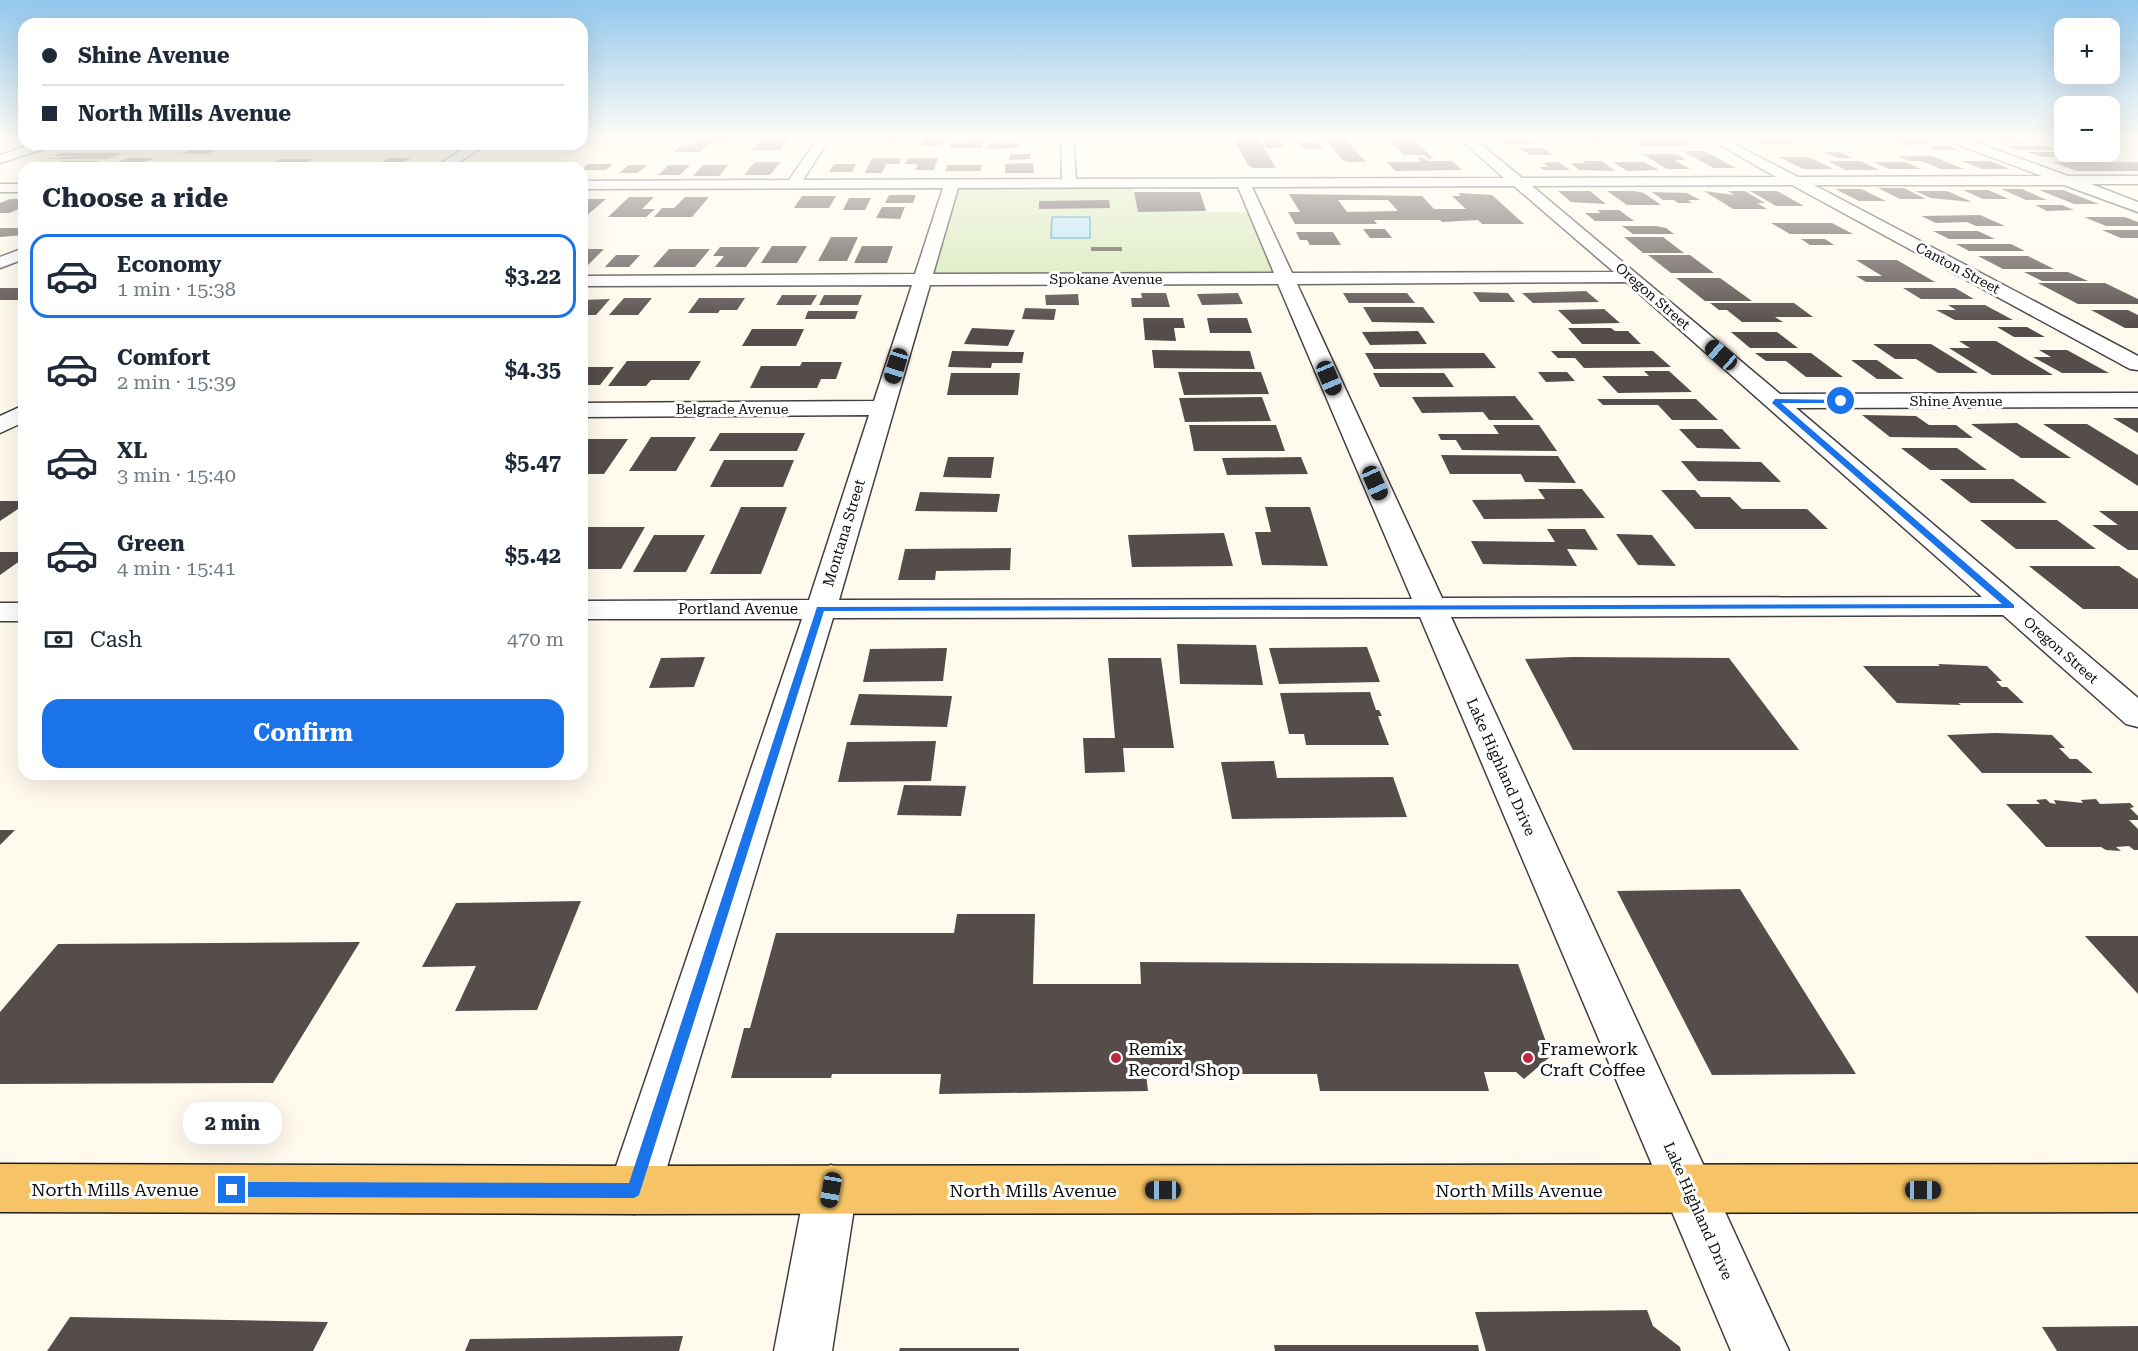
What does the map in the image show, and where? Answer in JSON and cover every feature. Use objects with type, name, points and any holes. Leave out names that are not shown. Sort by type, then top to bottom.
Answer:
[{"type":"main road","name":"North Mills Avenue","points":[[0,1188],[1689,1190],[2138,1188]]},
{"type":"street","name":"Montana Street","points":[[634,1190],[820,609],[947,201]]},
{"type":"street","name":"Lake Highland Drive","points":[[1251,201],[1760,1351]]},
{"type":"street","name":"Oregon Street","points":[[1542,201],[2138,716]]},
{"type":"street","name":"Canton Street","points":[[1832,201],[2138,364]]},
{"type":"street","points":[[2122,201],[2138,207]]},
{"type":"street","points":[[0,263],[18,256]]},
{"type":"street","name":"Spokane Avenue","points":[[588,281],[1631,277]]},
{"type":"street","name":"Shine Avenue","points":[[1775,401],[2138,400]]},
{"type":"street","points":[[0,402],[18,404]]},
{"type":"street","name":"Belgrade Avenue","points":[[588,410],[883,408]]},
{"type":"street","points":[[0,426],[18,416]]},
{"type":"street","name":"Portland Avenue","points":[[588,610],[2010,606]]},
{"type":"street","points":[[0,612],[18,612]]},
{"type":"street","points":[[802,1351],[831,1190]]},
{"type":"green space","points":[[947,201],[1136,201],[1138,212],[1256,212],[1286,279],[922,280]]},
{"type":"water","points":[[1052,217],[1090,217],[1090,238],[1051,238]]},
{"type":"building","points":[[18,201],[18,209],[0,213],[0,203]]},
{"type":"building","points":[[588,201],[604,201],[588,214]]},
{"type":"building","points":[[625,201],[650,201],[642,209],[655,209],[646,217],[608,217]]},
{"type":"building","points":[[681,201],[706,201],[692,217],[654,217],[662,208],[674,208]]},
{"type":"building","points":[[799,201],[833,201],[829,208],[794,208]]},
{"type":"building","points":[[847,201],[869,201],[865,210],[843,210]]},
{"type":"building","points":[[886,201],[914,201],[913,203],[885,203]]},
{"type":"building","points":[[1039,201],[1109,201],[1110,208],[1039,209]]},
{"type":"building","points":[[1136,201],[1203,201],[1206,211],[1138,212]]},
{"type":"building","points":[[1293,201],[1339,201],[1347,212],[1398,211],[1389,201],[1427,201],[1434,209],[1466,209],[1457,201],[1499,201],[1524,224],[1482,224],[1478,220],[1442,222],[1440,220],[1374,220],[1377,224],[1295,224],[1288,212],[1300,212]]},
{"type":"building","points":[[1602,201],[1606,204],[1571,202]]},
{"type":"building","points":[[1621,201],[1655,201],[1661,205],[1627,205]]},
{"type":"building","points":[[1675,201],[1692,203],[1678,203]]},
{"type":"building","points":[[1720,201],[1762,201],[1765,203],[1757,203],[1767,209],[1733,209]]},
{"type":"building","points":[[1767,201],[1795,201],[1804,206],[1776,206]]},
{"type":"building","points":[[2067,201],[2091,201],[2099,204],[2074,204]]},
{"type":"building","points":[[2035,205],[2062,205],[2074,210],[2047,211]]},
{"type":"building","points":[[882,207],[905,207],[900,219],[876,218]]},
{"type":"building","points":[[1597,210],[1619,210],[1634,221],[1595,221],[1585,213],[1601,213]]},
{"type":"building","points":[[1980,215],[2005,226],[1976,226],[1967,222],[1936,223],[1921,216]]},
{"type":"building","points":[[2084,217],[2125,217],[2138,222],[2138,226],[2106,226]]},
{"type":"building","points":[[1771,223],[1832,223],[1853,234],[1790,234]]},
{"type":"building","points":[[1622,226],[1656,226],[1666,228],[1674,234],[1633,234]]},
{"type":"building","points":[[0,228],[18,228],[18,236],[0,237]]},
{"type":"building","points":[[1363,229],[1385,229],[1392,238],[1370,238]]},
{"type":"building","points":[[2102,230],[2138,230],[2138,238],[2121,238]]},
{"type":"building","points":[[1933,231],[1978,231],[1995,239],[1949,239]]},
{"type":"building","points":[[1296,232],[1333,232],[1341,245],[1310,245],[1307,240],[1300,240]]},
{"type":"building","points":[[831,237],[858,237],[847,261],[818,261]]},
{"type":"building","points":[[1624,237],[1663,237],[1684,253],[1643,253]]},
{"type":"building","points":[[1801,239],[1825,239],[1834,245],[1810,245]]},
{"type":"building","points":[[1956,244],[2011,244],[2025,251],[1969,251]]},
{"type":"building","points":[[772,246],[807,246],[797,263],[761,263]]},
{"type":"building","points":[[862,246],[893,246],[887,263],[854,263]]},
{"type":"building","points":[[720,247],[760,247],[746,267],[715,267],[724,256],[713,256]]},
{"type":"building","points":[[1091,247],[1122,247],[1122,251],[1091,251]]},
{"type":"building","points":[[588,249],[604,249],[588,265]]},
{"type":"building","points":[[669,249],[710,249],[695,267],[653,267]]},
{"type":"building","points":[[616,255],[640,255],[629,267],[605,267]]},
{"type":"building","points":[[1648,255],[1690,255],[1714,273],[1671,273]]},
{"type":"building","points":[[1978,256],[2028,256],[2054,269],[2003,269]]},
{"type":"building","points":[[1856,260],[1897,260],[1935,282],[1866,282],[1856,276],[1882,276]]},
{"type":"building","points":[[2024,272],[2068,272],[2088,281],[2042,281]]},
{"type":"building","points":[[1676,278],[1720,278],[1752,301],[1705,301]]},
{"type":"building","points":[[2038,283],[2105,283],[2138,299],[2138,304],[2078,304]]},
{"type":"building","points":[[0,288],[18,288],[18,300],[0,300]]},
{"type":"building","points":[[1903,288],[1955,288],[1974,299],[1921,299]]},
{"type":"building","points":[[1586,291],[1599,302],[1533,303],[1522,293]]},
{"type":"building","points":[[1473,292],[1508,293],[1515,302],[1480,302]]},
{"type":"building","points":[[1141,293],[1166,293],[1170,307],[1132,307],[1131,298],[1142,298]]},
{"type":"building","points":[[1238,293],[1243,304],[1202,305],[1197,294]]},
{"type":"building","points":[[1343,293],[1407,293],[1415,303],[1349,303]]},
{"type":"building","points":[[1078,294],[1079,305],[1046,305],[1045,295]]},
{"type":"building","points":[[782,295],[817,295],[811,305],[776,305]]},
{"type":"building","points":[[824,295],[862,295],[858,305],[819,305]]},
{"type":"building","points":[[624,298],[652,298],[638,315],[609,315]]},
{"type":"building","points":[[699,298],[745,298],[737,310],[720,310],[718,313],[688,313]]},
{"type":"building","points":[[610,299],[596,315],[588,315],[588,300]]},
{"type":"building","points":[[1710,303],[1794,303],[1813,317],[1775,317],[1783,322],[1742,322],[1727,310],[1719,310]]},
{"type":"building","points":[[1948,305],[1985,305],[2013,320],[1955,320],[1936,310],[1956,310]]},
{"type":"building","points":[[1363,307],[1423,307],[1435,323],[1372,322]]},
{"type":"building","points":[[1025,308],[1056,309],[1054,320],[1022,319]]},
{"type":"building","points":[[1604,309],[1620,323],[1572,324],[1558,310]]},
{"type":"building","points":[[2091,310],[2128,310],[2138,315],[2138,328],[2125,328]]},
{"type":"building","points":[[808,311],[858,311],[855,319],[805,319]]},
{"type":"building","points":[[1143,318],[1183,318],[1185,328],[1174,328],[1176,341],[1145,340]]},
{"type":"building","points":[[1207,318],[1247,318],[1252,333],[1210,333]]},
{"type":"building","points":[[1997,327],[2027,327],[2045,337],[2014,337]]},
{"type":"building","points":[[972,328],[1015,330],[1008,346],[964,344]]},
{"type":"building","points":[[1568,328],[1611,328],[1615,331],[1628,331],[1641,344],[1582,344]]},
{"type":"building","points":[[752,329],[804,329],[796,346],[742,346]]},
{"type":"building","points":[[1418,331],[1427,344],[1370,345],[1362,332]]},
{"type":"building","points":[[1731,332],[1777,332],[1798,348],[1750,348]]},
{"type":"building","points":[[1959,341],[1996,341],[2053,375],[1992,375],[1949,348],[1970,348]]},
{"type":"building","points":[[1873,344],[1931,344],[1978,373],[1938,373],[1916,359],[1895,359]]},
{"type":"building","points":[[1152,350],[1250,351],[1255,369],[1154,368]]},
{"type":"building","points":[[2039,350],[2067,350],[2109,373],[2062,373],[2033,357],[2051,357]]},
{"type":"building","points":[[952,351],[1024,352],[1022,363],[992,363],[991,368],[948,367]]},
{"type":"building","points":[[1551,351],[1653,351],[1671,367],[1584,368],[1575,358],[1558,358]]},
{"type":"building","points":[[1365,353],[1484,353],[1496,368],[1374,369]]},
{"type":"building","points":[[1755,353],[1811,353],[1843,377],[1806,377],[1786,361],[1766,361]]},
{"type":"building","points":[[1851,360],[1877,360],[1904,379],[1877,379]]},
{"type":"building","points":[[627,361],[701,361],[689,380],[651,380],[646,386],[608,386]]},
{"type":"building","points":[[802,362],[842,362],[836,379],[821,379],[817,388],[750,388],[761,366],[800,366]]},
{"type":"building","points":[[588,367],[614,367],[600,385],[588,385]]},
{"type":"building","points":[[1644,371],[1669,371],[1692,392],[1618,393],[1602,376],[1649,376]]},
{"type":"building","points":[[1178,372],[1261,372],[1269,394],[1184,395]]},
{"type":"building","points":[[1538,372],[1567,372],[1575,381],[1546,382]]},
{"type":"building","points":[[951,373],[1020,373],[1018,395],[947,395]]},
{"type":"building","points":[[1373,373],[1444,373],[1454,387],[1380,387]]},
{"type":"building","points":[[1515,396],[1534,420],[1489,420],[1483,412],[1422,413],[1412,397]]},
{"type":"building","points":[[1262,397],[1271,421],[1185,422],[1179,398]]},
{"type":"building","points":[[1597,399],[1696,399],[1718,420],[1672,420],[1658,405],[1603,405]]},
{"type":"building","points":[[1862,415],[1916,416],[1929,425],[1956,425],[1973,438],[1890,437]]},
{"type":"building","points":[[2113,418],[2138,418],[2138,433]]},
{"type":"building","points":[[2017,423],[2071,458],[2021,458],[1971,424]]},
{"type":"building","points":[[2043,424],[2087,424],[2138,455],[2138,486]]},
{"type":"building","points":[[1189,425],[1276,425],[1285,451],[1194,451]]},
{"type":"building","points":[[1493,425],[1539,425],[1557,451],[1462,450],[1456,440],[1441,440],[1438,434],[1499,434]]},
{"type":"building","points":[[1679,429],[1722,429],[1741,449],[1697,448]]},
{"type":"building","points":[[720,433],[805,433],[797,451],[709,451]]},
{"type":"building","points":[[651,437],[696,437],[676,471],[629,471]]},
{"type":"building","points":[[588,439],[628,439],[604,474],[588,474]]},
{"type":"building","points":[[1901,448],[1957,448],[1987,470],[1930,470]]},
{"type":"building","points":[[1441,455],[1558,456],[1576,483],[1525,482],[1521,474],[1450,474]]},
{"type":"building","points":[[948,457],[994,457],[991,478],[943,477]]},
{"type":"building","points":[[1301,457],[1308,474],[1227,475],[1222,458]]},
{"type":"building","points":[[724,460],[794,460],[783,487],[710,487]]},
{"type":"building","points":[[1681,461],[1761,462],[1781,482],[1698,481]]},
{"type":"building","points":[[1940,479],[2013,479],[2047,503],[1971,503]]},
{"type":"building","points":[[1538,489],[1582,489],[1605,518],[1484,519],[1472,500],[1545,499]]},
{"type":"building","points":[[1661,490],[1695,490],[1701,497],[1730,497],[1742,509],[1807,509],[1828,529],[1695,529]]},
{"type":"building","points":[[920,492],[1000,494],[997,512],[915,511]]},
{"type":"building","points":[[0,501],[18,501],[18,509],[0,521]]},
{"type":"building","points":[[741,507],[787,507],[761,574],[710,574]]},
{"type":"building","points":[[1265,507],[1310,507],[1328,566],[1262,565],[1255,532],[1271,532]]},
{"type":"building","points":[[2099,511],[2138,511],[2138,550],[2128,550],[2092,525],[2118,525]]},
{"type":"building","points":[[1980,520],[2057,520],[2096,549],[2016,549]]},
{"type":"building","points":[[588,527],[645,527],[621,569],[588,569]]},
{"type":"building","points":[[1547,529],[1585,529],[1598,550],[1567,549],[1577,566],[1483,564],[1471,541],[1555,542]]},
{"type":"building","points":[[1224,533],[1233,566],[1132,567],[1128,535]]},
{"type":"building","points":[[1616,534],[1652,535],[1676,566],[1638,565]]},
{"type":"building","points":[[654,535],[705,535],[686,572],[633,572]]},
{"type":"building","points":[[1011,548],[1010,570],[936,571],[935,580],[898,580],[905,549]]},
{"type":"building","points":[[0,552],[18,552],[18,562],[0,575]]},
{"type":"building","points":[[2029,566],[2119,566],[2138,579],[2138,609],[2083,609]]},
{"type":"building","points":[[1177,644],[1256,645],[1263,685],[1180,684]]},
{"type":"building","points":[[1367,647],[1380,682],[1279,684],[1269,648]]},
{"type":"building","points":[[947,648],[943,681],[863,682],[870,649]]},
{"type":"building","points":[[705,657],[694,687],[649,688],[661,658]]},
{"type":"building","points":[[1108,658],[1161,658],[1174,748],[1123,748],[1125,772],[1085,773],[1083,738],[1115,738]]},
{"type":"building","points":[[1729,658],[1799,750],[1573,750],[1525,659]]},
{"type":"building","points":[[1938,664],[1987,666],[2002,681],[1996,681],[2002,687],[2007,687],[2024,703],[1958,703],[1961,705],[1897,703],[1863,666],[1940,666]]},
{"type":"building","points":[[1370,692],[1376,710],[1379,710],[1382,716],[1378,716],[1389,745],[1306,745],[1304,734],[1289,734],[1280,693]]},
{"type":"building","points":[[859,694],[952,696],[947,727],[850,725]]},
{"type":"building","points":[[1995,733],[2052,735],[2065,748],[2059,748],[2070,759],[2077,759],[2093,773],[1982,773],[1947,735]]},
{"type":"building","points":[[936,741],[931,781],[838,782],[847,742]]},
{"type":"building","points":[[1274,761],[1277,778],[1393,777],[1407,817],[1232,819],[1221,762]]},
{"type":"building","points":[[904,785],[966,786],[961,816],[897,815]]},
{"type":"building","points":[[2046,799],[2056,804],[2054,800],[2083,803],[2081,800],[2096,799],[2100,804],[2130,803],[2134,807],[2130,808],[2138,816],[2138,820],[2129,820],[2138,829],[2138,850],[2129,846],[2116,847],[2121,851],[2106,850],[2101,847],[2046,847],[2006,804],[2040,804],[2036,800]]},
{"type":"building","points":[[0,830],[15,830],[0,845]]},
{"type":"building","points":[[1740,889],[1856,1074],[1712,1075],[1617,891]]},
{"type":"building","points":[[581,901],[537,1010],[455,1011],[476,966],[422,967],[456,903]]},
{"type":"building","points":[[957,914],[1035,914],[1033,984],[1141,984],[1140,962],[1518,964],[1551,1056],[1524,1079],[1516,1072],[1484,1072],[1489,1091],[1320,1091],[1317,1074],[1146,1074],[1148,1091],[939,1094],[941,1074],[832,1074],[831,1078],[731,1078],[744,1028],[750,1028],[776,933],[954,933]]},
{"type":"building","points":[[2085,936],[2138,936],[2138,994]]},
{"type":"building","points":[[360,942],[273,1083],[0,1084],[0,1012],[58,944]]},
{"type":"building","points":[[1647,1310],[1653,1326],[1680,1347],[1681,1351],[1486,1351],[1475,1312]]},
{"type":"building","points":[[70,1317],[328,1322],[313,1351],[47,1351]]},
{"type":"building","points":[[2138,1326],[2138,1351],[2057,1351],[2042,1327]]},
{"type":"building","points":[[683,1336],[679,1351],[465,1351],[470,1339]]},
{"type":"building","points":[[1274,1345],[1478,1345],[1479,1351],[1275,1351]]},
{"type":"building","points":[[900,1348],[1019,1348],[1019,1351],[899,1351]]},
{"type":"place","name":"Remix Record Shop","points":[[1116,1058]]},
{"type":"place","name":"Framework Craft Coffee","points":[[1528,1058]]},
{"type":"route","points":[[232,1190],[634,1190],[820,609],[2010,606],[1775,401],[1841,401]]}]
